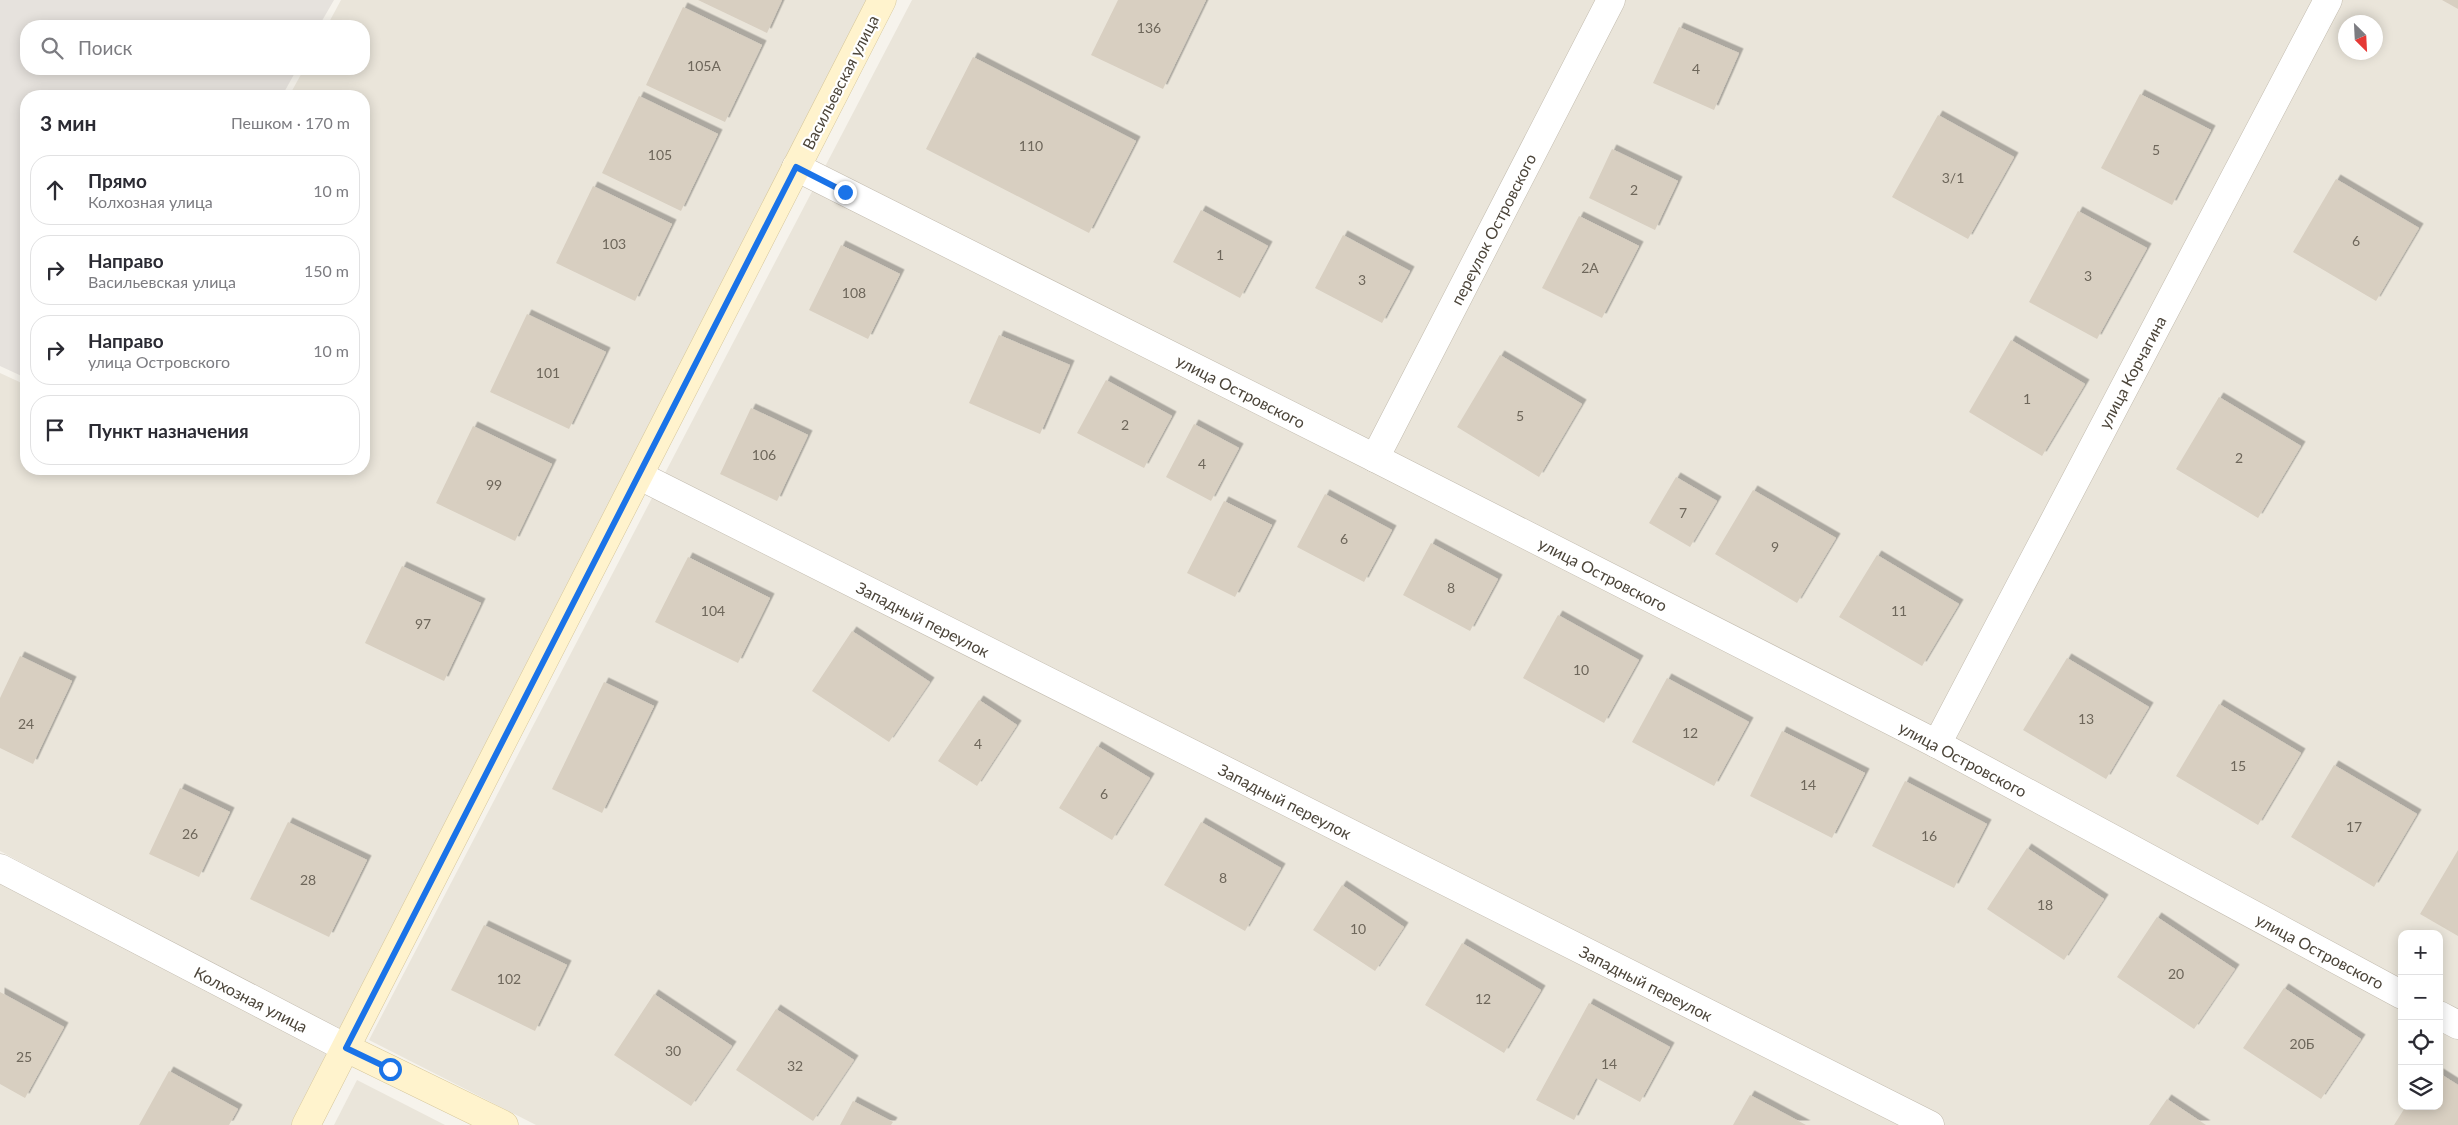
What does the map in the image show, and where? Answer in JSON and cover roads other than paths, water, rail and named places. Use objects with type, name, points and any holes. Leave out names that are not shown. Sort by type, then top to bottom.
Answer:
[{"type":"main road","name":"Васильевская улица","points":[[306,1125],[640,476],[882,0]]},
{"type":"main road","name":"Колхозная улица","points":[[346,1048],[504,1125]]},
{"type":"street","name":"переулок Островского","points":[[1375,458],[1611,0]]},
{"type":"street","name":"улица Корчагина","points":[[1937,744],[2328,0]]},
{"type":"street","name":"улица Островского","points":[[796,167],[1375,458],[1937,744],[2398,993]]},
{"type":"street","name":"Западный переулок","points":[[640,476],[1930,1125]]},
{"type":"street","name":"Колхозная улица","points":[[0,868],[346,1048]]},
{"type":"street","points":[[2443,1017],[2458,1025]]}]
